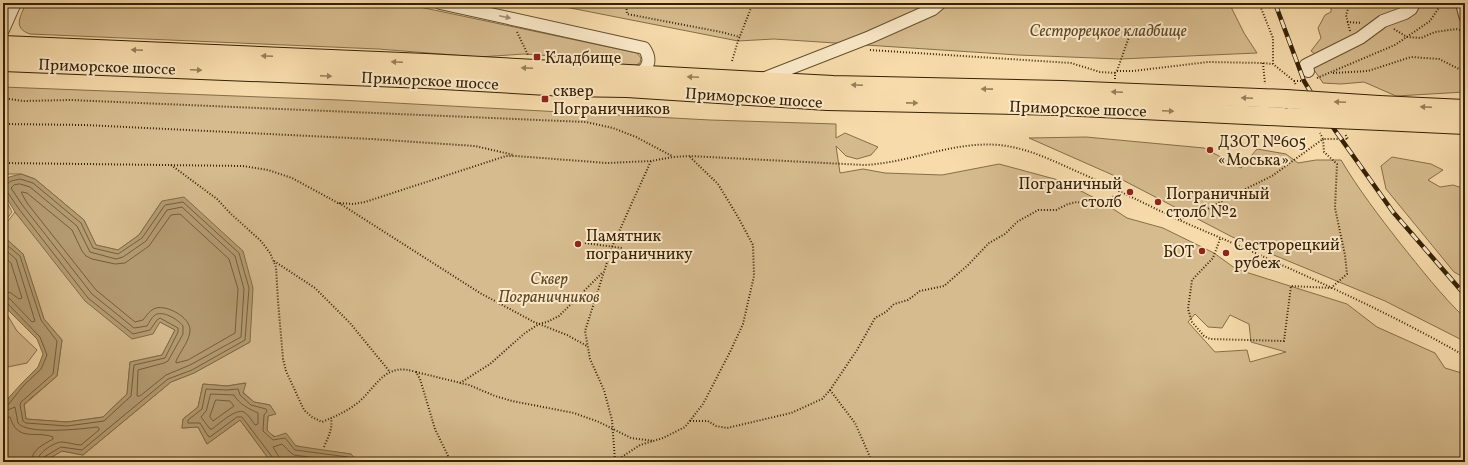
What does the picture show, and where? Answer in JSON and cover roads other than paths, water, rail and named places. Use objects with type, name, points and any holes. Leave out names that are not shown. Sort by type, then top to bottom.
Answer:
[{"type":"highway","name":"Приморское шоссе","points":[[3,45],[146,50],[841,85],[1062,90],[1291,101]]},
{"type":"highway","name":"Приморское шоссе","points":[[3,62],[425,79],[565,87],[627,88],[827,101],[1059,106],[1291,101]]},
{"type":"highway","points":[[1291,101],[1465,125]]},
{"type":"highway","points":[[1380,113],[1465,109]]},
{"type":"street","points":[[3,30],[15,3]]},
{"type":"street","points":[[440,3],[644,48],[648,54],[649,61],[648,66],[639,74]]},
{"type":"street","points":[[759,80],[934,9],[940,3]]},
{"type":"street","points":[[1308,71],[1306,65],[1360,38],[1383,21],[1406,13],[1411,9],[1414,3]]},
{"type":"street","points":[[1462,3],[1465,15]]},
{"type":"water","points":[[21,174],[35,179],[84,220],[96,245],[118,250],[139,235],[162,201],[184,197],[243,251],[253,288],[250,342],[194,373],[171,382],[83,455],[62,451],[43,462],[3,462],[3,404],[38,367],[43,354],[37,339],[3,305],[3,236],[23,254],[44,319],[62,340],[57,376],[24,404],[26,419],[67,422],[103,417],[127,394],[130,362],[162,355],[175,330],[160,322],[153,334],[132,339],[85,301],[15,212],[3,192],[3,183],[9,177]]},
{"type":"water","points":[[246,383],[243,393],[254,402],[270,405],[276,414],[268,416],[267,430],[274,437],[286,433],[296,446],[351,454],[358,462],[271,462],[240,420],[207,444],[198,427],[182,428],[183,419],[198,407],[203,384],[227,386]]},
{"type":"railway","points":[[1275,3],[1304,81],[1327,119],[1393,212],[1465,295]]},
{"type":"place","name":"Кладбище","points":[[537,57]]},
{"type":"place","name":"сквер Пограничников","points":[[545,99]]},
{"type":"place","name":"ДЗОТ №605 «Моська»","points":[[1210,150]]},
{"type":"place","name":"Пограничный столб","points":[[1130,192]]},
{"type":"place","name":"Пограничный столб №2","points":[[1158,202]]},
{"type":"place","name":"Памятник пограничнику","points":[[578,244]]},
{"type":"place","name":"БОТ","points":[[1202,251]]},
{"type":"place","name":"Сестрорецкий рубеж","points":[[1226,253]]},
{"type":"park label","name":"Сестрорецкое кладбище","points":[[1108,30]]},
{"type":"park label","name":"Сквер Пограничников","points":[[549,287]]}]
